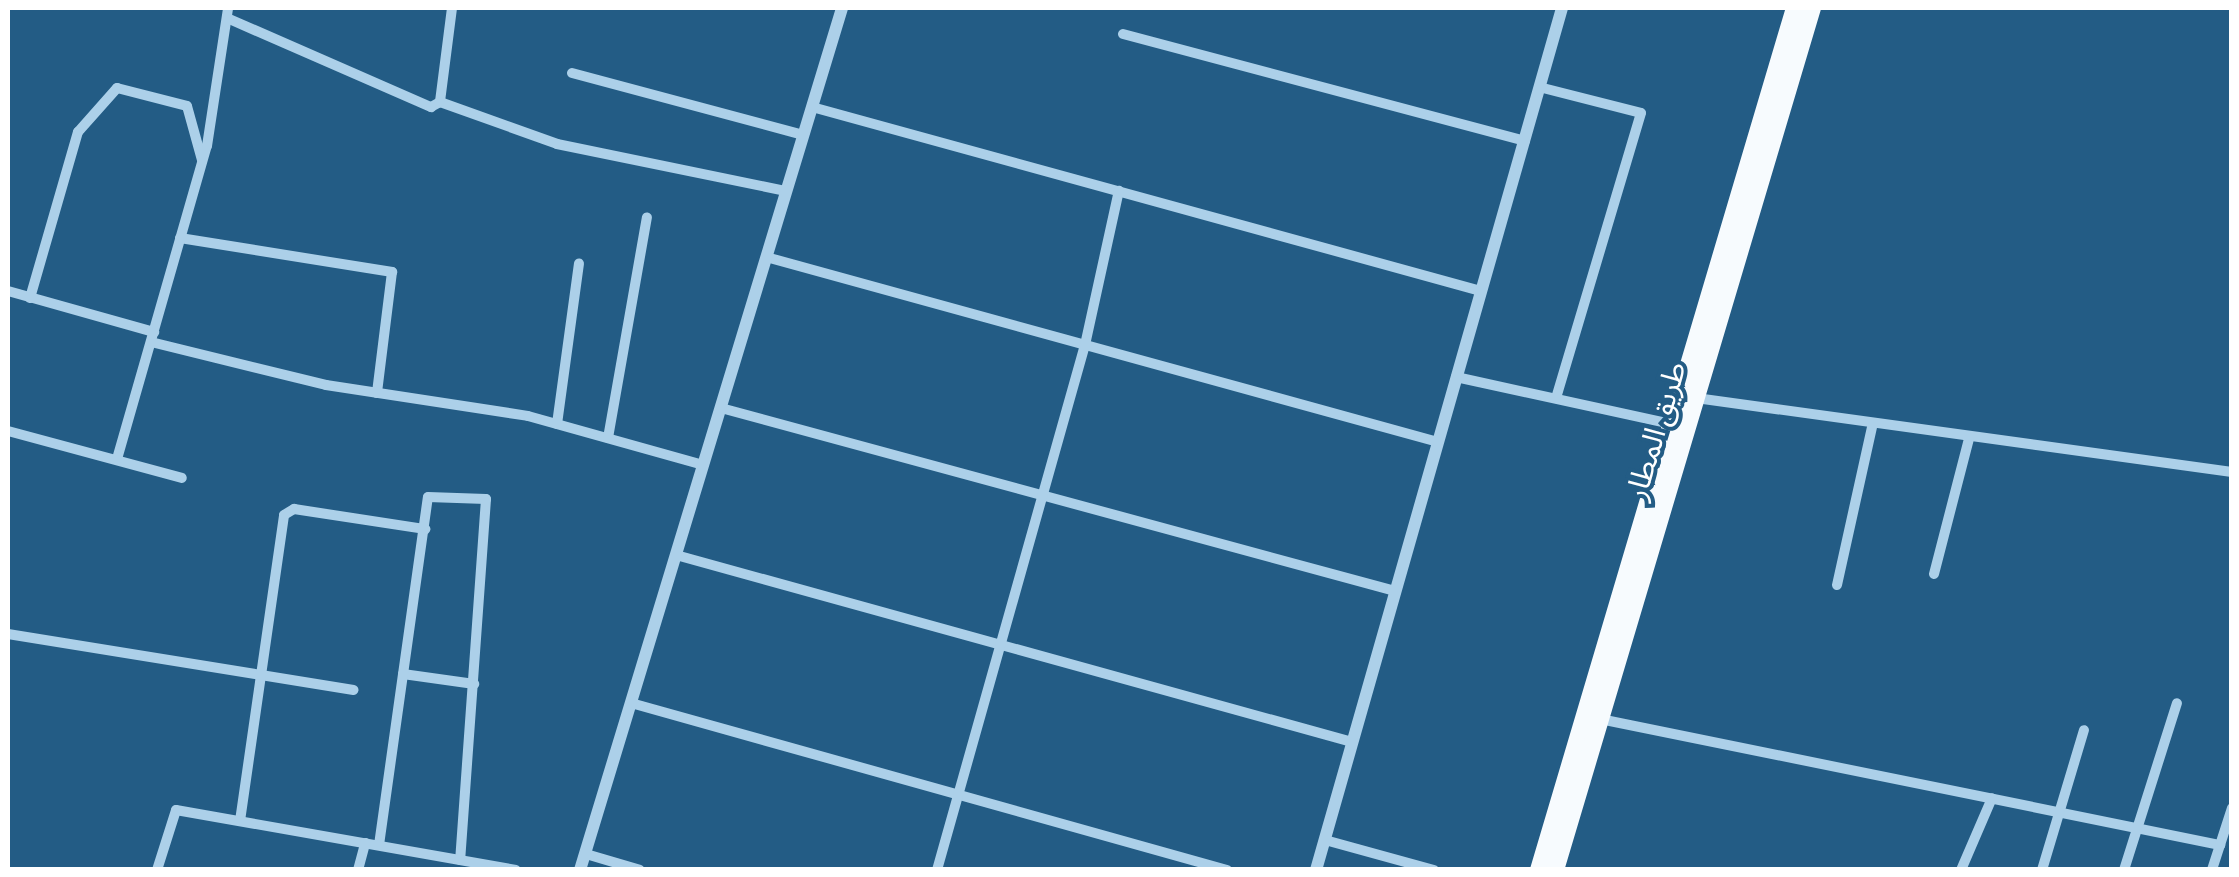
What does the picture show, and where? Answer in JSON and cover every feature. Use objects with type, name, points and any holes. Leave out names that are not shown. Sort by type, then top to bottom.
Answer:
[{"type":"highway","name":"طريق المطار","points":[[1539,870],[1600,719],[1696,398],[1725,270],[1795,8]]},
{"type":"highway","name":"طريق المطار","points":[[1555,870],[1566,804],[1672,424],[1812,8]]},
{"type":"street","points":[[440,102],[452,8]]},
{"type":"street","points":[[580,870],[842,8]]},
{"type":"street","points":[[1316,870],[1562,8]]},
{"type":"street","points":[[117,459],[203,160],[228,13],[432,107],[440,102]]},
{"type":"street","points":[[1123,34],[1524,141]]},
{"type":"street","points":[[572,73],[804,135]]},
{"type":"street","points":[[1539,87],[1641,113],[1556,398]]},
{"type":"street","points":[[30,298],[78,132],[117,88],[188,106],[203,160]]},
{"type":"street","points":[[440,102],[570,147],[786,191]]},
{"type":"street","points":[[812,107],[1482,291]]},
{"type":"street","points":[[938,870],[1085,345],[1118,191]]},
{"type":"street","points":[[608,438],[647,216]]},
{"type":"street","points":[[180,238],[392,272],[377,393]]},
{"type":"street","points":[[766,257],[1438,442]]},
{"type":"street","points":[[557,424],[579,264]]},
{"type":"street","points":[[9,296],[30,298],[152,337],[377,393],[557,424],[704,465]]},
{"type":"street","points":[[1456,377],[1672,424]]},
{"type":"street","points":[[1696,398],[1872,427],[2232,472]]},
{"type":"street","points":[[721,408],[1394,591]]},
{"type":"street","points":[[1838,586],[1872,427]]},
{"type":"street","points":[[8,430],[182,478]]},
{"type":"street","points":[[1934,574],[1970,439]]},
{"type":"street","points":[[378,845],[433,491],[490,503],[460,860]]},
{"type":"street","points":[[240,821],[289,510],[425,529]]},
{"type":"street","points":[[676,555],[1352,742]]},
{"type":"street","points":[[8,634],[353,690]]},
{"type":"street","points":[[404,674],[474,684]]},
{"type":"street","points":[[631,703],[1227,870]]},
{"type":"street","points":[[2124,870],[2177,703]]},
{"type":"street","points":[[1600,719],[2220,845]]},
{"type":"street","points":[[2042,870],[2084,730]]},
{"type":"street","points":[[1960,870],[1992,798]]},
{"type":"street","points":[[2212,870],[2232,808]]},
{"type":"street","points":[[157,870],[174,810],[516,870]]},
{"type":"street","points":[[1325,840],[1434,870]]},
{"type":"street","points":[[358,870],[365,843]]},
{"type":"street","points":[[423,870],[427,854]]},
{"type":"street","points":[[586,854],[640,870]]}]
